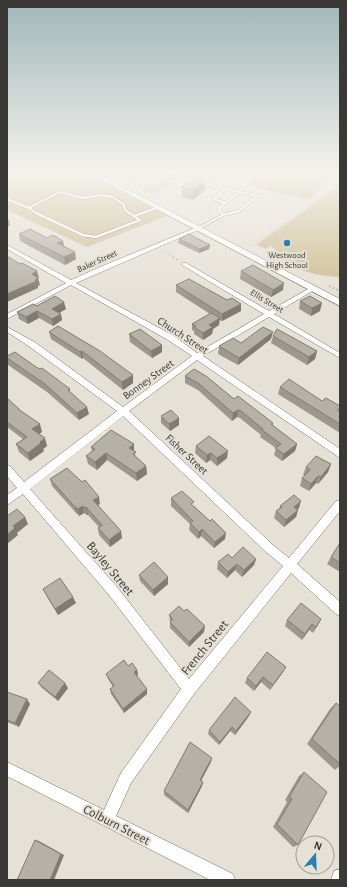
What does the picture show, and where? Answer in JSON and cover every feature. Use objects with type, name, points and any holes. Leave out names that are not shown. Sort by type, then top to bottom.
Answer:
[{"type":"main road","points":[[171,215],[340,303]]},
{"type":"street","name":"Baker Street","points":[[7,317],[72,282],[197,229]]},
{"type":"street","name":"Church Street","points":[[7,247],[171,338],[340,454]]},
{"type":"street","name":"Ellis Street","points":[[184,264],[340,356]]},
{"type":"street","name":"Bonney Street","points":[[7,501],[197,356],[312,289]]},
{"type":"street","name":"Fisher Street","points":[[7,329],[33,345],[123,411],[269,548],[340,610]]},
{"type":"street","name":"Bayley Street","points":[[7,469],[113,591],[189,689]]},
{"type":"street","name":"French Street","points":[[108,819],[126,778],[189,689],[340,504]]},
{"type":"street","name":"Colburn Street","points":[[7,769],[227,880]]},
{"type":"lane","points":[[42,215],[89,237],[96,237],[140,220],[134,216]]},
{"type":"lane","points":[[197,229],[222,215]]},
{"type":"path","points":[[249,247],[296,215]]},
{"type":"path","points":[[156,246],[184,264]]},
{"type":"shaded area","points":[[19,215],[167,216],[87,247]]},
{"type":"shaded area","points":[[298,215],[339,215],[340,277],[322,275],[302,270],[285,261],[278,255],[273,247],[270,246],[266,249],[256,245]]},
{"type":"building","points":[[30,229],[47,238],[53,235],[63,241],[57,243],[75,252],[64,257],[19,234]]},
{"type":"building","points":[[189,234],[210,245],[199,249],[179,239]]},
{"type":"building","points":[[7,256],[20,264],[22,263],[37,271],[32,274],[38,278],[35,280],[37,281],[7,294]]},
{"type":"building","points":[[253,265],[284,283],[273,290],[241,271]]},
{"type":"building","points":[[189,279],[227,300],[232,298],[241,304],[222,314],[176,285]]},
{"type":"building","points":[[55,296],[64,302],[52,309],[61,314],[52,319],[37,311],[26,317],[17,312],[33,304],[37,306]]},
{"type":"building","points":[[310,296],[322,303],[312,308],[300,301]]},
{"type":"building","points":[[211,313],[220,318],[209,325],[213,327],[203,333],[194,327],[196,326],[192,324]]},
{"type":"building","points":[[58,326],[100,351],[133,375],[122,382],[82,351],[80,352],[49,332]]},
{"type":"building","points":[[263,327],[273,332],[239,358],[219,346],[233,338],[241,343]]},
{"type":"building","points":[[140,329],[162,345],[151,351],[129,334]]},
{"type":"building","points":[[277,329],[317,351],[309,357],[273,336]]},
{"type":"building","points":[[15,352],[36,367],[40,369],[42,368],[70,389],[68,390],[87,407],[77,413],[45,384],[7,358],[7,356]]},
{"type":"building","points":[[194,369],[206,376],[234,399],[238,396],[297,444],[284,454],[275,448],[281,444],[262,430],[263,429],[241,411],[238,410],[233,413],[198,383],[185,376]]},
{"type":"building","points":[[289,379],[322,401],[326,398],[340,406],[337,410],[340,412],[340,424],[280,387]]},
{"type":"building","points":[[7,398],[18,409],[40,424],[32,429],[45,438],[28,453],[16,444],[27,437],[7,422]]},
{"type":"building","points":[[171,410],[179,418],[169,424],[161,416]]},
{"type":"building","points":[[111,430],[134,444],[129,448],[136,452],[133,454],[146,466],[136,473],[106,453],[95,462],[86,456],[95,449],[91,447]]},
{"type":"building","points":[[209,436],[228,451],[217,458],[211,453],[207,455],[196,446]]},
{"type":"building","points":[[316,456],[331,464],[321,477],[318,476],[311,484],[302,478],[310,470],[306,467]]},
{"type":"building","points":[[67,468],[82,482],[85,480],[99,497],[93,500],[121,531],[109,540],[98,528],[102,525],[86,507],[85,508],[83,506],[78,509],[75,507],[50,479]]},
{"type":"building","points":[[182,491],[194,502],[191,504],[210,521],[212,519],[226,533],[215,542],[202,529],[199,532],[190,523],[193,521],[171,498]]},
{"type":"building","points":[[294,495],[301,501],[294,507],[298,510],[286,520],[276,511]]},
{"type":"building","points":[[17,509],[25,517],[13,526],[15,528],[7,535],[7,516]]},
{"type":"building","points":[[340,543],[340,563],[331,557]]},
{"type":"building","points":[[243,547],[256,559],[244,570],[237,564],[228,572],[218,562],[228,554],[232,558]]},
{"type":"building","points":[[154,562],[168,577],[153,590],[139,575]]},
{"type":"building","points":[[60,578],[73,597],[55,609],[43,589]]},
{"type":"building","points":[[301,603],[321,619],[316,627],[312,624],[305,634],[287,620]]},
{"type":"building","points":[[179,606],[184,611],[187,609],[205,626],[189,642],[170,622],[173,619],[169,615]]},
{"type":"building","points":[[267,652],[286,667],[273,685],[263,677],[256,686],[247,678]]},
{"type":"building","points":[[124,660],[128,666],[132,663],[137,670],[134,672],[147,689],[123,709],[110,689],[114,686],[106,674]]},
{"type":"building","points":[[49,670],[65,683],[55,697],[38,683]]},
{"type":"building","points":[[7,692],[27,699],[15,723],[7,720]]},
{"type":"building","points":[[235,697],[251,712],[236,731],[232,727],[220,742],[209,730]]},
{"type":"building","points":[[336,703],[340,706],[340,764],[312,739]]},
{"type":"building","points":[[190,742],[212,758],[200,780],[203,782],[188,810],[164,791]]},
{"type":"building","points":[[304,772],[327,792],[303,835],[295,835],[295,842],[277,824],[292,799],[289,797]]},
{"type":"building","points":[[35,840],[61,854],[50,880],[17,880]]},
{"type":"place","name":"Westwood High School","points":[[287,243]]}]
